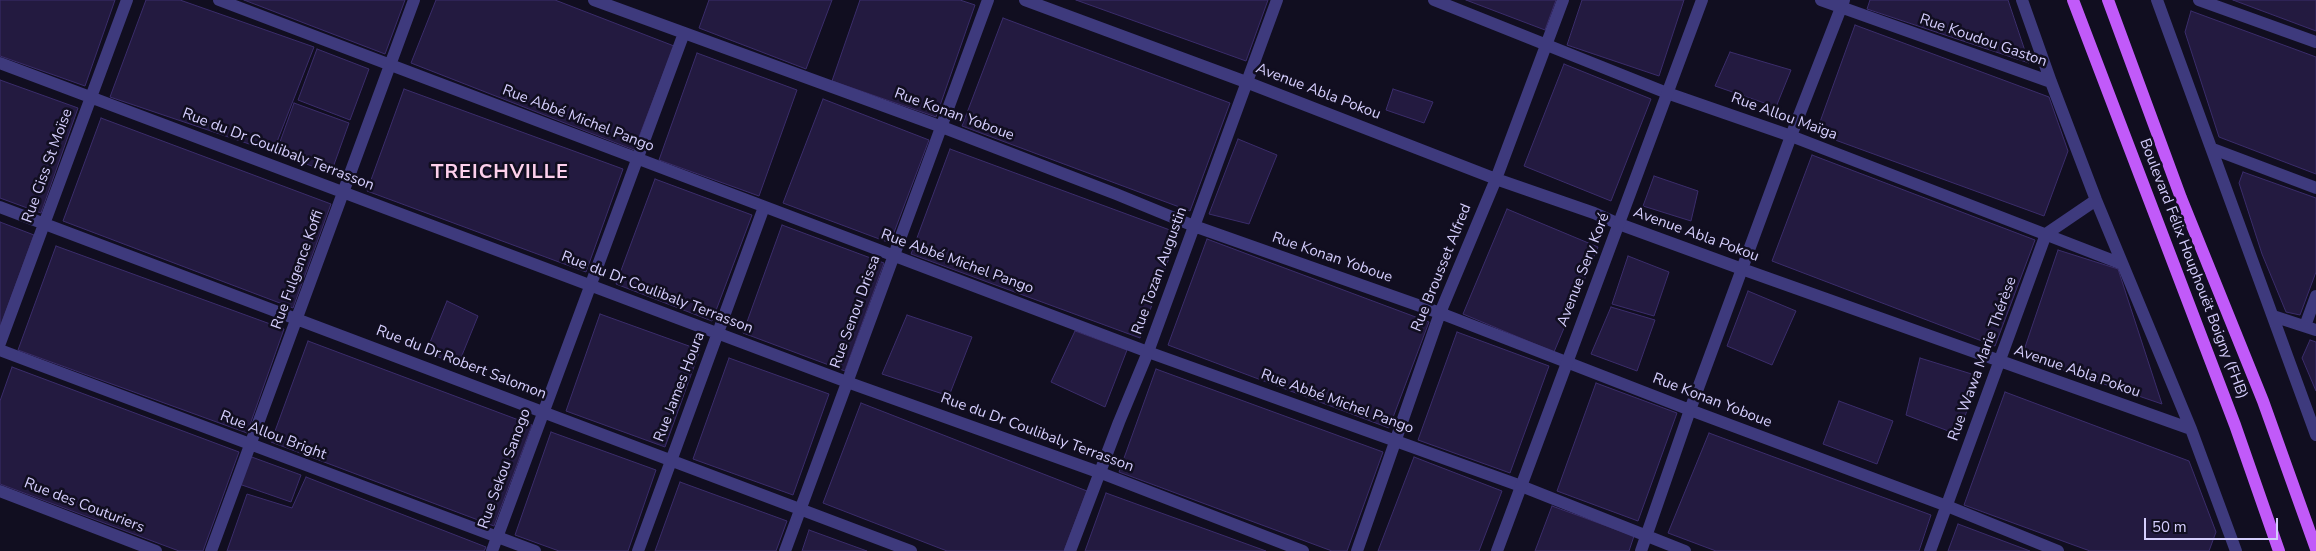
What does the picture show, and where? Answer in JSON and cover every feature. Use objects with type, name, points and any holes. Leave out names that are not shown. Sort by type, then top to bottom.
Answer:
[{"type":"main road","name":"Boulevard Félix Houphouët Boigny (FHB)","points":[[2073,0],[2236,425],[2279,551]]},
{"type":"main road","name":"Boulevard Félix Houphouët Boigny (FHB)","points":[[2108,0],[2181,198],[2262,401],[2316,549]]},
{"type":"street","name":"Rue Ciss St Moïse","points":[[0,343],[127,0]]},
{"type":"street","name":"Rue Abbé Michel Pango","points":[[219,0],[1148,352],[1520,486],[1685,551]]},
{"type":"street","name":"Rue Fulgence Koffi","points":[[211,551],[414,0]]},
{"type":"street","name":"Rue Konan Yoboue","points":[[594,0],[942,127],[1194,226],[1440,313],[1690,410],[1947,506],[2058,551]]},
{"type":"street","name":"Rue Senou Drissa","points":[[785,551],[988,0]]},
{"type":"street","name":"Avenue Abla Pokou","points":[[1025,0],[1246,82],[1496,179],[1594,212],[1619,224],[1742,269],[2191,429]]},
{"type":"street","name":"Rue Tozan Augustin","points":[[1070,551],[1148,352],[1277,0]]},
{"type":"street","name":"Rue Allou Maïga","points":[[1434,0],[1667,93],[1791,136],[2122,264]]},
{"type":"street","name":"Rue Brousset Alfred","points":[[1357,551],[1440,313],[1496,179],[1563,0]]},
{"type":"street","name":"Avenue Sery Koré","points":[[1497,551],[1702,0]]},
{"type":"street","name":"Rue Koudou Gaston","points":[[1821,0],[1843,3],[1872,20],[2051,82]]},
{"type":"street","points":[[2022,0],[2096,200],[2191,429],[2234,549]]},
{"type":"street","points":[[2157,0],[2316,435]]},
{"type":"street","points":[[2199,0],[2316,42]]},
{"type":"street","points":[[1641,551],[1690,410],[1791,136],[1843,3]]},
{"type":"street","name":"Rue Sekou Sanogo","points":[[492,551],[684,33]]},
{"type":"street","name":"Rue du Dr Coulibaly Terrasson","points":[[0,63],[847,382],[1101,473],[1303,551]]},
{"type":"street","points":[[2213,149],[2316,188]]},
{"type":"street","points":[[2046,234],[2096,200]]},
{"type":"street","name":"Rue du Dr Robert Salomon","points":[[0,207],[911,551]]},
{"type":"street","name":"Rue James Houra","points":[[638,551],[764,207]]},
{"type":"street","name":"Rue Wawa Marie Thérèse","points":[[1930,551],[2046,234]]},
{"type":"street","points":[[2273,316],[2310,328],[2316,296]]},
{"type":"street","name":"Rue Allou Bright","points":[[0,350],[535,551]]},
{"type":"street","name":"Rue des Couturiers","points":[[0,491],[156,551]]},
{"type":"building","points":[[0,0],[115,0],[85,86],[0,56]]},
{"type":"building","points":[[146,0],[180,0],[314,47],[273,152],[110,97]]},
{"type":"building","points":[[244,0],[405,0],[385,54]]},
{"type":"building","points":[[436,0],[555,0],[674,46],[634,150],[411,63]]},
{"type":"building","points":[[709,0],[832,0],[806,69],[699,28]]},
{"type":"building","points":[[860,0],[960,0],[975,5],[936,117],[832,81]]},
{"type":"building","points":[[1076,0],[1268,0],[1246,61]]},
{"type":"building","points":[[1466,0],[1556,0],[1545,30]]},
{"type":"building","points":[[1582,0],[1684,0],[1659,76],[1567,45]]},
{"type":"building","points":[[1870,0],[2008,0],[2029,63],[1867,9]]},
{"type":"building","points":[[2233,0],[2316,0],[2316,31]]},
{"type":"building","points":[[2191,11],[2316,57],[2316,174],[2219,137],[2185,32]]},
{"type":"building","points":[[1003,18],[1230,103],[1190,211],[962,126]]},
{"type":"building","points":[[1855,25],[2049,97],[2068,151],[2044,216],[1816,133]]},
{"type":"building","points":[[317,49],[369,69],[350,120],[298,100]]},
{"type":"building","points":[[1730,52],[1791,70],[1776,107],[1715,86]]},
{"type":"building","points":[[697,53],[797,90],[759,196],[659,160]]},
{"type":"building","points":[[1564,64],[1651,99],[1611,201],[1524,166]]},
{"type":"building","points":[[0,80],[78,108],[41,213],[0,198]]},
{"type":"building","points":[[404,89],[623,169],[586,272],[367,191]]},
{"type":"building","points":[[1393,89],[1433,102],[1424,123],[1386,110]]},
{"type":"building","points":[[823,99],[929,140],[890,243],[783,203]]},
{"type":"building","points":[[294,103],[349,123],[331,173],[276,153]]},
{"type":"building","points":[[101,118],[331,204],[293,308],[63,221]]},
{"type":"building","points":[[1238,139],[1277,155],[1249,224],[1209,214]]},
{"type":"building","points":[[950,149],[1178,233],[1140,338],[911,254]]},
{"type":"building","points":[[1812,155],[2035,240],[1995,346],[1772,261]]},
{"type":"building","points":[[2243,172],[2316,198],[2316,272],[2300,315],[2286,312],[2262,254],[2239,183]]},
{"type":"building","points":[[1654,176],[1698,191],[1691,221],[1643,206]]},
{"type":"building","points":[[655,179],[752,215],[712,321],[616,284]]},
{"type":"building","points":[[1507,209],[1598,247],[1554,352],[1463,314]]},
{"type":"building","points":[[0,222],[34,235],[0,328]]},
{"type":"building","points":[[782,225],[884,263],[845,371],[743,333]]},
{"type":"building","points":[[1207,239],[1429,322],[1389,428],[1168,345]]},
{"type":"building","points":[[56,246],[284,329],[247,433],[18,350]]},
{"type":"building","points":[[2058,250],[2118,269],[2162,404],[2022,356]]},
{"type":"building","points":[[1628,256],[1669,272],[1654,316],[1612,304]]},
{"type":"building","points":[[1748,291],[1796,311],[1772,365],[1727,346]]},
{"type":"building","points":[[447,301],[478,316],[458,365],[426,352]]},
{"type":"building","points":[[1611,307],[1655,320],[1637,371],[1591,354]]},
{"type":"building","points":[[600,314],[700,350],[665,447],[566,411]]},
{"type":"building","points":[[907,315],[972,337],[949,396],[882,374]]},
{"type":"building","points":[[1075,331],[1127,350],[1105,407],[1051,382]]},
{"type":"building","points":[[1457,332],[1549,366],[1510,473],[1418,440]]},
{"type":"building","points":[[2310,340],[2316,342],[2316,391],[2302,358]]},
{"type":"building","points":[[308,341],[532,425],[494,526],[271,442]]},
{"type":"building","points":[[729,358],[829,394],[793,495],[693,459]]},
{"type":"building","points":[[1920,358],[1978,376],[1959,435],[1906,415]]},
{"type":"building","points":[[12,367],[239,452],[203,551],[179,551],[0,484],[0,401]]},
{"type":"building","points":[[1156,369],[1383,452],[1347,551],[1332,551],[1119,472]]},
{"type":"building","points":[[1596,383],[1677,413],[1638,521],[1557,491]]},
{"type":"building","points":[[2005,392],[2189,461],[2216,532],[2209,551],[2090,551],[1964,505]]},
{"type":"building","points":[[1839,401],[1893,421],[1877,464],[1823,444]]},
{"type":"building","points":[[861,403],[1087,491],[1064,551],[947,551],[823,503]]},
{"type":"building","points":[[551,432],[656,470],[628,551],[559,551],[515,535]]},
{"type":"building","points":[[1709,433],[1931,515],[1919,551],[1716,551],[1668,533]]},
{"type":"building","points":[[249,456],[301,475],[291,502],[239,484]]},
{"type":"building","points":[[1414,457],[1502,491],[1479,551],[1378,551]]},
{"type":"building","points":[[306,477],[486,547],[484,551],[227,551],[247,494],[292,508]]},
{"type":"building","points":[[680,482],[787,521],[776,551],[655,551]]},
{"type":"building","points":[[1106,493],[1266,551],[1085,551]]},
{"type":"building","points":[[1552,506],[1634,536],[1629,551],[1535,551]]},
{"type":"building","points":[[1958,524],[2030,551],[1948,551]]},
{"type":"building","points":[[809,530],[867,551],[802,551]]},
{"type":"district","name":"TREICHVILLE","points":[[500,173]]}]
